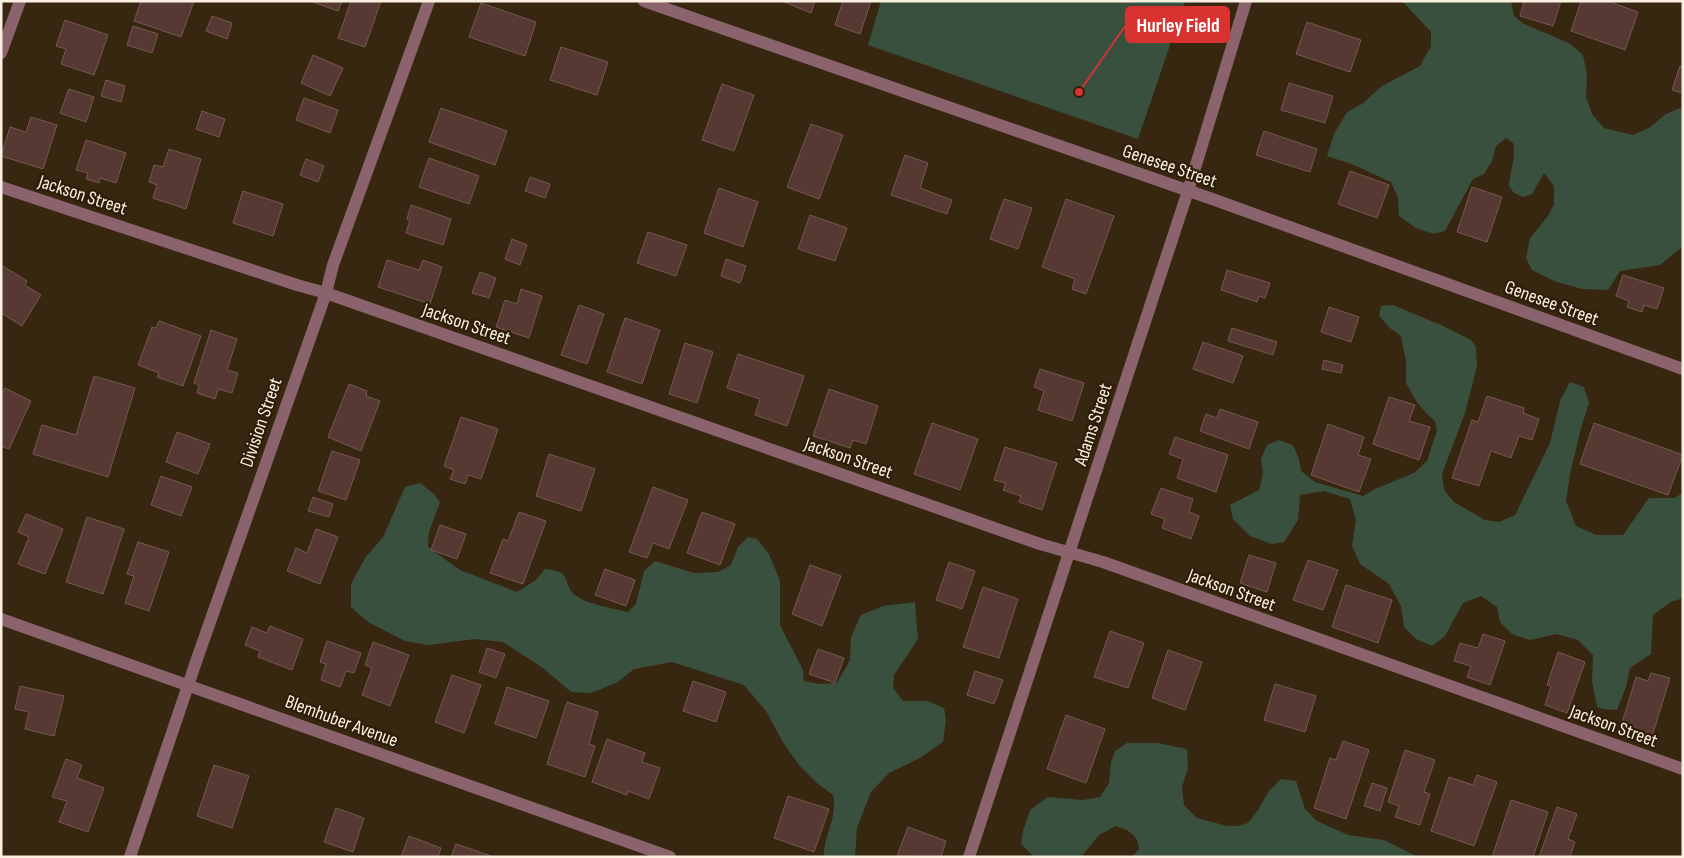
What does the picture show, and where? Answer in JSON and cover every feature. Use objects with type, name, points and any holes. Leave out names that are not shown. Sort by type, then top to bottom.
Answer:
[{"type":"street","points":[[1,53],[20,1]]},
{"type":"street","name":"Division Street","points":[[130,857],[326,293],[333,265],[429,1]]},
{"type":"street","name":"Genesee Street","points":[[644,1],[1188,191],[1683,369]]},
{"type":"street","name":"Adams Street","points":[[969,857],[1188,191],[1246,1]]},
{"type":"street","name":"Jackson Street","points":[[1,187],[326,293],[1021,538],[1112,566],[1683,769]]},
{"type":"street","name":"Blemhuber Avenue","points":[[1,619],[670,857]]},
{"type":"green space","points":[[881,1],[1185,1],[1138,139],[868,45]]},
{"type":"green space","points":[[1402,1],[1511,1],[1514,16],[1524,24],[1569,43],[1583,55],[1587,75],[1586,97],[1592,114],[1604,128],[1633,135],[1649,128],[1666,114],[1680,108],[1683,110],[1683,246],[1660,265],[1620,271],[1608,290],[1582,289],[1554,281],[1532,270],[1526,258],[1530,238],[1548,216],[1554,204],[1554,186],[1544,173],[1532,194],[1523,197],[1514,193],[1509,186],[1514,148],[1513,143],[1506,138],[1496,146],[1492,161],[1484,174],[1473,179],[1445,231],[1433,234],[1416,228],[1399,216],[1398,198],[1391,182],[1354,165],[1327,156],[1334,134],[1347,112],[1362,104],[1382,86],[1420,66],[1431,46],[1431,32]]},
{"type":"green space","points":[[1393,305],[1471,340],[1476,347],[1477,366],[1465,413],[1442,474],[1444,490],[1454,502],[1485,520],[1499,522],[1515,515],[1550,443],[1560,401],[1570,382],[1584,387],[1589,403],[1570,474],[1566,501],[1576,526],[1596,535],[1623,535],[1649,498],[1674,498],[1683,493],[1683,598],[1671,602],[1653,615],[1651,654],[1630,668],[1626,687],[1617,710],[1597,707],[1592,681],[1593,655],[1578,640],[1556,634],[1530,640],[1512,634],[1500,622],[1497,607],[1481,596],[1463,603],[1445,636],[1432,646],[1416,639],[1404,627],[1401,606],[1389,584],[1360,564],[1352,546],[1356,520],[1350,499],[1324,491],[1300,495],[1298,520],[1284,542],[1272,544],[1250,536],[1233,519],[1230,505],[1259,490],[1263,474],[1261,459],[1267,445],[1279,440],[1293,445],[1299,459],[1301,471],[1315,482],[1363,496],[1414,473],[1427,461],[1437,431],[1435,421],[1416,401],[1406,383],[1406,361],[1401,336],[1379,316],[1381,306]]},
{"type":"green space","points":[[420,483],[434,494],[440,502],[429,532],[428,547],[460,570],[517,592],[536,580],[545,569],[555,571],[564,576],[572,592],[582,600],[628,612],[636,604],[644,571],[655,561],[694,573],[718,572],[731,565],[738,547],[748,537],[757,539],[769,554],[780,581],[780,625],[803,670],[804,681],[820,684],[837,683],[850,660],[851,637],[861,615],[883,606],[915,602],[918,639],[894,675],[893,688],[903,701],[927,701],[944,708],[946,720],[943,742],[920,758],[889,773],[871,792],[857,828],[855,857],[824,857],[824,849],[834,812],[833,795],[817,783],[799,765],[784,744],[766,711],[744,685],[672,662],[634,669],[618,682],[591,693],[571,692],[543,668],[503,642],[475,639],[428,645],[405,641],[368,622],[351,607],[351,584],[365,558],[383,537],[405,487]]},
{"type":"green space","points":[[1127,743],[1157,743],[1187,749],[1188,768],[1182,787],[1184,805],[1197,818],[1227,826],[1238,826],[1248,823],[1269,791],[1281,779],[1296,781],[1305,809],[1317,821],[1348,835],[1384,840],[1418,857],[1132,857],[1139,849],[1137,840],[1128,831],[1116,826],[1099,835],[1081,857],[1034,857],[1021,844],[1030,810],[1048,797],[1083,800],[1100,797],[1109,783],[1111,762],[1115,751]]},
{"type":"building","points":[[141,1],[194,1],[181,37],[134,21]]},
{"type":"building","points":[[310,1],[342,1],[338,11]]},
{"type":"building","points":[[351,1],[381,1],[365,47],[338,38]]},
{"type":"building","points":[[782,1],[815,1],[811,13]]},
{"type":"building","points":[[843,1],[871,1],[860,34],[835,25]]},
{"type":"building","points":[[1524,1],[1561,1],[1553,26],[1520,16]]},
{"type":"building","points":[[1581,1],[1607,1],[1638,12],[1625,50],[1571,31]]},
{"type":"building","points":[[481,3],[536,22],[525,56],[469,37]]},
{"type":"building","points":[[212,16],[232,23],[227,39],[206,31]]},
{"type":"building","points":[[65,20],[108,35],[94,75],[61,64],[66,49],[56,46]]},
{"type":"building","points":[[1307,22],[1361,40],[1350,72],[1296,54]]},
{"type":"building","points":[[133,26],[158,34],[152,53],[127,45]]},
{"type":"building","points":[[561,47],[608,62],[597,95],[550,80]]},
{"type":"building","points":[[313,55],[343,68],[330,96],[301,83]]},
{"type":"building","points":[[1680,66],[1683,67],[1683,93],[1672,90]]},
{"type":"building","points":[[106,80],[125,86],[121,102],[101,96]]},
{"type":"building","points":[[1289,83],[1333,96],[1325,123],[1281,110]]},
{"type":"building","points":[[722,84],[754,95],[734,151],[702,140]]},
{"type":"building","points":[[69,89],[94,97],[86,122],[60,113]]},
{"type":"building","points":[[304,98],[338,110],[330,133],[296,120]]},
{"type":"building","points":[[441,108],[507,131],[495,165],[429,142]]},
{"type":"building","points":[[202,111],[225,119],[219,137],[196,129]]},
{"type":"building","points":[[31,117],[57,125],[43,169],[1,156],[10,127],[26,132]]},
{"type":"building","points":[[811,124],[843,135],[819,199],[787,187]]},
{"type":"building","points":[[1264,131],[1317,149],[1310,172],[1256,155]]},
{"type":"building","points":[[86,140],[126,153],[116,183],[100,178],[99,183],[86,179],[88,173],[76,170]]},
{"type":"building","points":[[169,149],[201,159],[186,209],[153,198],[157,185],[149,182],[154,165],[163,167]]},
{"type":"building","points":[[905,155],[928,163],[920,188],[952,200],[947,214],[891,195]]},
{"type":"building","points":[[429,158],[479,176],[469,204],[419,187]]},
{"type":"building","points":[[306,159],[324,166],[318,182],[300,175]]},
{"type":"building","points":[[1350,171],[1389,185],[1377,218],[1338,204]]},
{"type":"building","points":[[530,177],[550,184],[545,198],[525,191]]},
{"type":"building","points":[[1472,187],[1502,197],[1487,242],[1457,232]]},
{"type":"building","points":[[719,188],[758,202],[743,247],[704,233]]},
{"type":"building","points":[[243,191],[283,204],[273,236],[233,223]]},
{"type":"building","points":[[1004,199],[1032,208],[1018,249],[990,239]]},
{"type":"building","points":[[1066,199],[1114,216],[1086,294],[1072,289],[1075,279],[1042,267]]},
{"type":"building","points":[[411,205],[451,219],[443,245],[406,233],[410,220],[407,219]]},
{"type":"building","points":[[810,215],[847,228],[835,261],[798,249]]},
{"type":"building","points":[[648,232],[687,245],[676,276],[637,263]]},
{"type":"building","points":[[512,239],[527,245],[520,265],[505,259]]},
{"type":"building","points":[[726,259],[746,266],[740,283],[721,276]]},
{"type":"building","points":[[387,260],[419,270],[423,260],[442,267],[430,304],[378,287]]},
{"type":"building","points":[[1,265],[27,281],[25,285],[41,295],[22,326],[1,313]]},
{"type":"building","points":[[1227,270],[1270,283],[1265,298],[1259,296],[1257,302],[1221,290]]},
{"type":"building","points":[[480,272],[496,278],[489,298],[472,293]]},
{"type":"building","points":[[1623,275],[1664,288],[1657,309],[1644,305],[1642,312],[1627,307],[1629,301],[1616,296]]},
{"type":"building","points":[[521,289],[542,296],[529,338],[496,327],[505,300],[517,304]]},
{"type":"building","points":[[579,305],[604,314],[587,364],[561,355]]},
{"type":"building","points":[[1329,307],[1359,317],[1351,342],[1321,332]]},
{"type":"building","points":[[625,318],[660,330],[642,384],[607,372]]},
{"type":"building","points":[[159,321],[201,336],[183,386],[157,377],[159,373],[138,365],[152,327],[156,328]]},
{"type":"building","points":[[1232,328],[1277,342],[1273,355],[1228,341]]},
{"type":"building","points":[[211,330],[237,339],[227,370],[238,373],[232,393],[218,389],[215,399],[197,393],[199,385],[194,383]]},
{"type":"building","points":[[1203,342],[1243,356],[1233,383],[1193,369]]},
{"type":"building","points":[[685,343],[713,352],[697,403],[669,394]]},
{"type":"building","points":[[738,354],[804,376],[787,426],[755,415],[760,399],[727,388]]},
{"type":"building","points":[[1324,360],[1343,365],[1341,373],[1322,369]]},
{"type":"building","points":[[1040,369],[1084,383],[1072,421],[1038,410],[1044,391],[1034,387]]},
{"type":"building","points":[[94,376],[135,388],[108,477],[33,454],[42,425],[76,435]]},
{"type":"building","points":[[349,384],[367,391],[366,396],[380,401],[361,451],[328,437]]},
{"type":"building","points":[[5,388],[31,401],[9,449],[1,446],[1,396]]},
{"type":"building","points":[[829,389],[878,406],[866,444],[853,440],[850,448],[813,436]]},
{"type":"building","points":[[1487,396],[1524,408],[1523,413],[1539,419],[1532,440],[1519,436],[1511,458],[1491,451],[1479,486],[1452,478],[1472,420],[1478,422]]},
{"type":"building","points":[[1389,397],[1415,405],[1409,421],[1430,427],[1419,460],[1373,444]]},
{"type":"building","points":[[1220,409],[1258,422],[1249,449],[1200,431],[1206,414],[1217,418]]},
{"type":"building","points":[[461,417],[498,429],[481,479],[468,475],[465,484],[450,479],[454,470],[444,466]]},
{"type":"building","points":[[932,423],[978,439],[960,490],[914,474]]},
{"type":"building","points":[[1594,423],[1683,455],[1668,495],[1580,464]]},
{"type":"building","points":[[1328,424],[1364,437],[1358,455],[1371,459],[1359,492],[1311,475]]},
{"type":"building","points":[[177,432],[210,444],[198,474],[166,462]]},
{"type":"building","points":[[1175,437],[1228,455],[1216,492],[1177,478],[1183,459],[1169,454]]},
{"type":"building","points":[[1005,447],[1057,463],[1042,510],[1019,502],[1021,496],[1003,490],[1006,483],[994,480]]},
{"type":"building","points":[[332,451],[360,460],[346,500],[318,491]]},
{"type":"building","points":[[549,454],[595,469],[581,511],[536,496]]},
{"type":"building","points":[[161,476],[192,487],[181,516],[151,505]]},
{"type":"building","points":[[653,487],[688,500],[669,549],[653,543],[647,558],[629,552]]},
{"type":"building","points":[[1161,488],[1193,499],[1189,512],[1199,516],[1191,539],[1162,528],[1165,519],[1151,514]]},
{"type":"building","points":[[313,497],[333,504],[329,517],[308,511]]},
{"type":"building","points":[[519,512],[546,521],[523,584],[490,573],[503,539],[508,541]]},
{"type":"building","points":[[702,512],[735,524],[720,565],[687,553]]},
{"type":"building","points":[[26,514],[63,529],[45,574],[18,564],[29,537],[18,532]]},
{"type":"building","points":[[87,517],[124,529],[103,594],[66,582]]},
{"type":"building","points":[[440,525],[466,534],[457,559],[431,550]]},
{"type":"building","points":[[316,529],[338,537],[320,584],[287,571],[296,548],[307,553]]},
{"type":"building","points":[[138,542],[169,552],[149,611],[125,603],[134,576],[127,574]]},
{"type":"building","points":[[1249,555],[1276,563],[1267,592],[1240,583]]},
{"type":"building","points":[[1308,560],[1338,570],[1323,610],[1293,600]]},
{"type":"building","points":[[949,562],[975,571],[962,609],[936,600]]},
{"type":"building","points":[[810,565],[841,576],[822,626],[792,614]]},
{"type":"building","points":[[605,569],[635,580],[626,606],[595,595]]},
{"type":"building","points":[[1346,585],[1392,600],[1378,643],[1332,627]]},
{"type":"building","points":[[983,587],[1018,599],[999,658],[963,647]]},
{"type":"building","points":[[270,626],[303,639],[292,670],[258,657],[260,651],[245,645],[252,627],[267,633]]},
{"type":"building","points":[[1110,631],[1144,643],[1128,688],[1094,677]]},
{"type":"building","points":[[1483,634],[1505,641],[1490,685],[1467,677],[1471,666],[1454,661],[1460,643],[1478,648]]},
{"type":"building","points":[[327,641],[361,653],[354,673],[346,671],[340,687],[321,680],[326,664],[320,662]]},
{"type":"building","points":[[373,642],[409,655],[390,706],[362,695],[372,668],[365,665]]},
{"type":"building","points":[[487,648],[505,654],[496,678],[479,672]]},
{"type":"building","points":[[818,649],[844,658],[835,683],[809,674]]},
{"type":"building","points":[[1168,650],[1202,662],[1185,710],[1152,698]]},
{"type":"building","points":[[1558,652],[1585,662],[1567,713],[1545,705],[1551,686],[1547,685]]},
{"type":"building","points":[[975,671],[1003,680],[994,704],[967,695]]},
{"type":"building","points":[[1651,673],[1670,678],[1650,743],[1631,736],[1635,726],[1622,723],[1636,677],[1648,681]]},
{"type":"building","points":[[452,675],[481,685],[464,733],[435,722]]},
{"type":"building","points":[[693,681],[726,692],[716,722],[683,711]]},
{"type":"building","points":[[1275,684],[1316,696],[1305,732],[1264,720]]},
{"type":"building","points":[[20,686],[64,696],[54,736],[25,729],[29,712],[15,709]]},
{"type":"building","points":[[507,687],[549,701],[536,738],[495,724]]},
{"type":"building","points":[[567,702],[598,712],[589,744],[595,746],[585,777],[547,764]]},
{"type":"building","points":[[1066,715],[1105,729],[1086,783],[1047,769]]},
{"type":"building","points":[[607,739],[645,753],[642,762],[660,768],[649,799],[628,791],[627,795],[592,782]]},
{"type":"building","points":[[1343,741],[1369,750],[1346,819],[1314,808],[1330,758],[1336,760]]},
{"type":"building","points":[[1405,750],[1435,760],[1424,792],[1430,794],[1420,825],[1395,817],[1399,806],[1388,802]]},
{"type":"building","points":[[66,759],[82,765],[77,778],[104,788],[88,832],[59,822],[67,801],[52,797]]},
{"type":"building","points":[[214,765],[249,776],[232,828],[197,816]]},
{"type":"building","points":[[1477,775],[1497,782],[1474,846],[1431,831],[1449,777],[1473,785]]},
{"type":"building","points":[[1372,783],[1387,788],[1380,811],[1364,806]]},
{"type":"building","points":[[788,796],[829,809],[814,852],[774,838]]},
{"type":"building","points":[[1511,800],[1548,812],[1533,857],[1492,857]]},
{"type":"building","points":[[1557,807],[1577,814],[1568,839],[1575,842],[1570,857],[1539,857]]},
{"type":"building","points":[[336,808],[364,818],[353,852],[324,842]]},
{"type":"building","points":[[908,827],[946,841],[941,857],[897,856]]},
{"type":"building","points":[[409,836],[441,848],[438,857],[401,857]]},
{"type":"building","points":[[456,844],[491,856],[491,857],[451,857]]},
{"type":"place","name":"Hurley Field","points":[[1079,92]]}]
